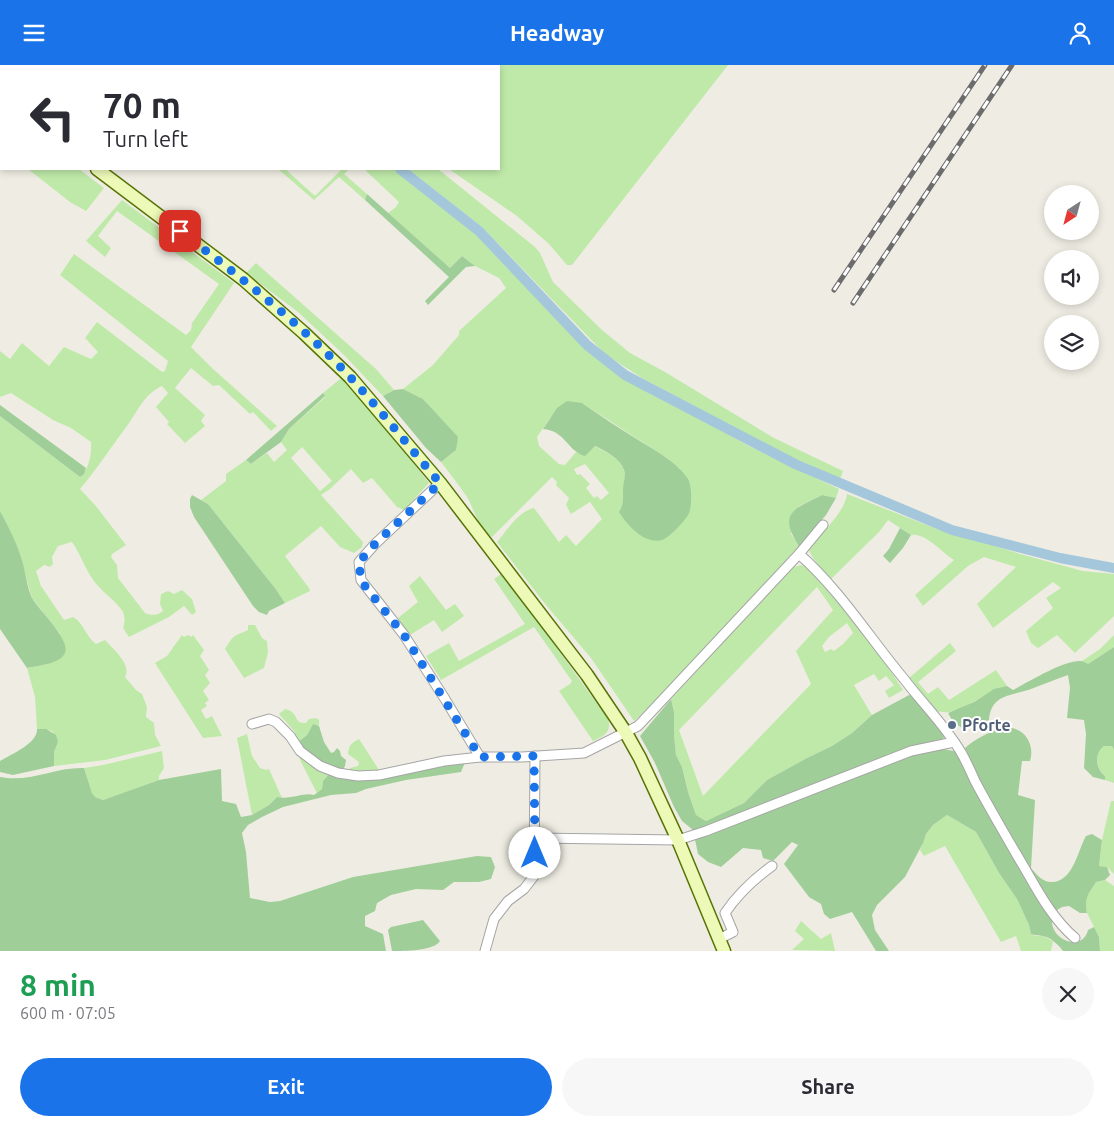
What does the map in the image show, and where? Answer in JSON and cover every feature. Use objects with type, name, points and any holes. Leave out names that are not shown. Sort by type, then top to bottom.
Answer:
[{"type":"main road","points":[[98,170],[243,279],[304,333],[350,377],[440,483],[563,643],[626,733],[678,840],[722,945]]},
{"type":"street","points":[[440,483],[375,544],[359,562],[361,581],[404,635],[480,757]]},
{"type":"street","points":[[252,725],[270,719],[276,722],[290,736],[300,751],[320,766],[338,773],[358,776],[379,775],[444,761],[480,757],[584,753],[638,726],[799,554],[823,525]]},
{"type":"street","points":[[799,554],[814,567],[870,634],[954,742],[1040,895],[1064,929],[1075,938]]},
{"type":"street","points":[[535,838],[678,840],[706,831],[911,751],[954,742]]},
{"type":"street","points":[[485,951],[494,919],[508,901],[524,889],[534,876],[534,756]]},
{"type":"street","points":[[722,945],[733,933],[726,913],[729,907],[757,877],[772,866]]},
{"type":"green space","points":[[500,65],[728,65],[572,265],[567,265],[549,244],[517,216],[450,170],[500,170]]},
{"type":"green space","points":[[29,170],[80,170],[104,188],[86,211],[70,202]]},
{"type":"green space","points":[[279,170],[286,170],[315,196],[341,170],[348,170],[344,174],[367,194],[365,200],[339,177],[314,200]]},
{"type":"green space","points":[[365,170],[396,170],[479,234],[585,348],[610,369],[749,446],[839,489],[836,498],[822,495],[799,506],[791,534],[799,546],[663,694],[634,721],[591,658],[546,605],[497,542],[518,517],[534,508],[559,542],[566,535],[576,546],[602,519],[590,502],[571,514],[566,505],[569,498],[556,485],[557,482],[552,477],[492,537],[484,529],[467,497],[441,462],[456,450],[431,408],[423,399],[403,389],[433,365],[459,335],[459,331],[506,288],[499,278],[475,266],[462,256],[450,268],[388,213],[399,202]],"holes":[[[582,403],[667,458],[680,469],[624,503],[625,478],[620,462],[594,446],[580,454],[576,452],[565,465],[559,464],[539,446],[537,437],[552,415]],[[585,464],[609,493],[601,500],[597,496],[594,498],[586,488],[590,484],[580,474],[577,475],[574,469]]]},
{"type":"green space","points":[[409,170],[439,170],[535,247],[540,253],[553,282],[602,330],[630,353],[774,438],[843,471],[840,479],[795,460],[746,434],[642,378],[605,354],[482,227]]},
{"type":"green space","points":[[367,194],[450,268],[462,256],[475,266],[466,267],[428,305],[425,301],[449,277],[365,200]]},
{"type":"green space","points":[[122,200],[234,283],[191,347],[277,426],[271,431],[253,412],[250,414],[219,385],[213,386],[191,368],[175,388],[205,415],[201,421],[205,426],[185,443],[167,424],[169,422],[156,407],[168,393],[162,386],[156,389],[142,403],[80,489],[126,545],[112,554],[111,557],[117,565],[118,578],[145,613],[152,615],[163,611],[160,604],[161,594],[168,591],[174,594],[182,590],[192,599],[196,612],[192,615],[184,606],[169,617],[129,637],[123,628],[123,612],[94,581],[72,542],[58,546],[52,557],[53,564],[50,567],[44,565],[36,571],[41,586],[64,620],[73,617],[96,644],[105,640],[121,657],[126,667],[125,677],[142,694],[147,707],[146,717],[154,723],[155,735],[161,746],[105,760],[54,766],[54,752],[58,742],[52,731],[37,729],[35,697],[27,668],[48,664],[60,634],[32,598],[18,549],[0,511],[0,416],[80,477],[86,470],[89,461],[91,442],[11,393],[0,397],[0,351],[10,359],[22,343],[49,366],[64,347],[91,359],[98,352],[85,338],[97,322],[162,372],[165,371],[168,361],[60,275],[74,254],[186,335],[219,284],[117,211],[98,236],[111,248],[105,257],[86,241]]},
{"type":"green space","points":[[256,263],[376,369],[394,390],[383,396],[343,354],[298,312],[246,273]]},
{"type":"green space","points":[[340,379],[345,380],[374,413],[429,483],[404,510],[397,507],[372,478],[363,483],[351,469],[321,495],[363,542],[362,547],[354,553],[340,547],[321,526],[285,556],[310,591],[285,603],[208,504],[201,500],[226,481],[226,474],[246,460],[251,464],[267,453],[274,462],[287,450],[281,442],[289,429],[325,397],[323,393]],"holes":[[[302,447],[332,481],[320,491],[291,458]]]},
{"type":"green space","points":[[403,389],[423,399],[458,437],[456,450],[441,462],[426,448],[383,396],[394,390]]},
{"type":"green space","points":[[323,393],[325,396],[289,429],[281,442],[251,464],[246,460]]},
{"type":"green space","points":[[567,401],[582,403],[666,457],[688,479],[691,506],[688,516],[669,536],[662,540],[649,540],[637,533],[622,517],[619,512],[623,502],[625,472],[616,458],[595,446],[585,456],[574,450],[557,433],[543,429],[557,408]]},
{"type":"green space","points":[[0,405],[86,468],[84,474],[80,477],[0,416]]},
{"type":"green space","points":[[847,494],[937,529],[1020,554],[1083,571],[1114,574],[1114,616],[1075,653],[1057,635],[1038,648],[1031,643],[1026,631],[1053,608],[1046,598],[1061,588],[1053,582],[993,628],[977,604],[1016,567],[984,557],[968,566],[923,606],[915,595],[954,560],[928,540],[917,535],[911,535],[888,520],[879,532],[831,579],[811,555],[809,547],[837,515],[842,508]]},
{"type":"green space","points":[[192,495],[208,504],[285,603],[269,611],[267,615],[259,612],[253,606],[194,517],[190,507]]},
{"type":"green space","points":[[822,495],[836,498],[826,515],[799,546],[793,535],[789,519],[797,508]]},
{"type":"green space","points":[[0,511],[19,550],[32,598],[59,633],[66,647],[62,657],[53,662],[27,668],[0,629]]},
{"type":"green space","points":[[900,528],[911,535],[890,563],[883,556]]},
{"type":"green space","points":[[801,565],[811,569],[879,653],[903,690],[889,698],[885,691],[894,685],[886,676],[879,681],[874,674],[854,685],[872,715],[852,733],[832,746],[767,780],[744,803],[706,821],[696,815],[682,767],[676,755],[674,712],[671,699],[794,567]],"holes":[[[817,587],[833,610],[796,651],[811,684],[703,796],[679,730]],[[847,623],[853,633],[834,651],[831,649],[825,652],[822,646],[829,637]]]},
{"type":"green space","points":[[501,574],[608,719],[608,730],[601,737],[593,741],[559,691],[572,681],[534,627],[441,680],[426,656],[449,643],[459,661],[525,624],[494,579]]},
{"type":"green space","points":[[420,576],[446,610],[455,604],[464,616],[442,632],[434,620],[410,635],[398,618],[418,602],[409,586]]},
{"type":"green space","points":[[248,625],[255,625],[262,638],[267,641],[268,652],[264,668],[244,678],[225,649],[235,636],[248,630]]},
{"type":"green space","points":[[182,635],[184,637],[188,635],[191,637],[193,635],[204,650],[200,656],[209,670],[205,675],[210,683],[203,691],[209,700],[205,703],[207,706],[201,710],[206,719],[212,716],[222,736],[203,738],[155,663],[167,656]]},
{"type":"green space","points":[[1114,635],[1114,647],[1088,664],[1082,661],[1100,649]]},
{"type":"green space","points":[[950,643],[956,651],[918,682],[928,694],[938,687],[949,700],[996,670],[1007,686],[992,691],[957,710],[937,712],[909,678]]},
{"type":"green space","points":[[1114,647],[1114,750],[1112,746],[1104,746],[1097,757],[1099,769],[1105,776],[1105,780],[1093,777],[1084,768],[1086,734],[1084,720],[1067,718],[1070,688],[1068,675],[1003,697],[994,705],[989,720],[986,721],[962,728],[953,722],[948,713],[974,702],[994,689],[1007,686],[1013,690],[1065,664],[1081,661],[1088,664]]},
{"type":"green space","points":[[909,695],[914,696],[941,729],[944,737],[942,741],[943,749],[954,751],[960,756],[978,780],[965,748],[991,732],[1008,728],[1020,731],[1029,741],[1031,747],[1030,761],[1022,761],[1018,795],[1035,800],[1031,868],[1040,878],[1046,881],[1060,880],[1070,871],[1086,836],[1092,834],[1102,840],[1099,866],[1107,867],[1110,875],[1105,880],[1096,882],[1087,896],[1087,913],[1080,913],[1069,906],[1062,907],[1054,912],[1052,924],[1058,935],[1069,942],[1081,940],[1085,937],[1088,930],[1094,927],[1099,937],[1100,951],[1063,951],[1049,938],[1031,934],[1017,899],[999,873],[976,832],[947,815],[933,825],[926,834],[905,877],[877,905],[872,915],[875,930],[889,951],[876,951],[852,912],[830,919],[824,914],[821,904],[809,897],[784,864],[798,845],[792,842],[773,861],[763,858],[761,850],[743,848],[721,867],[708,862],[698,854],[693,830],[682,821],[674,807],[655,763],[640,736],[671,699],[674,712],[676,755],[682,767],[696,815],[706,821],[744,803],[767,780],[832,746],[852,733],[872,715]]},
{"type":"green space","points":[[285,709],[291,711],[300,723],[306,723],[309,719],[316,718],[319,720],[319,726],[313,724],[307,735],[297,743],[295,732],[279,714]]},
{"type":"green space","points":[[313,724],[319,726],[324,742],[331,753],[337,748],[341,756],[346,760],[342,772],[313,759],[297,743],[307,735]]},
{"type":"green space","points":[[37,729],[46,729],[56,735],[58,742],[54,752],[54,766],[13,775],[0,772],[0,761],[29,743],[36,734]]},
{"type":"green space","points":[[247,734],[252,756],[260,768],[269,769],[282,798],[277,797],[269,805],[252,815],[237,738]]},
{"type":"green space","points":[[359,739],[379,770],[371,773],[349,773],[350,768],[358,766],[359,762],[348,754],[349,748],[352,743]]},
{"type":"green space","points":[[1104,746],[1112,746],[1114,750],[1114,783],[1105,780],[1105,776],[1099,769],[1097,757]]},
{"type":"green space","points":[[162,751],[164,768],[159,776],[159,780],[103,800],[95,797],[92,793],[84,768]]},
{"type":"green space","points":[[299,754],[329,774],[323,781],[322,789],[317,793],[300,760]]},
{"type":"green space","points":[[466,760],[461,772],[406,780],[356,793],[331,795],[283,807],[248,825],[242,833],[246,852],[250,898],[270,902],[280,901],[353,877],[477,856],[491,857],[495,867],[491,879],[479,882],[454,882],[443,890],[416,889],[391,895],[377,903],[375,911],[365,916],[365,926],[383,934],[386,951],[0,951],[0,777],[32,777],[73,768],[84,768],[92,793],[95,797],[103,800],[159,780],[221,769],[222,801],[236,804],[241,817],[252,815],[269,805],[277,797],[288,798],[306,794],[314,795],[322,789],[323,781],[329,774],[368,780],[401,775]]},
{"type":"green space","points":[[1111,801],[1114,801],[1114,874],[1107,867],[1099,866],[1102,840]]},
{"type":"green space","points":[[947,815],[976,832],[999,873],[1017,899],[1031,934],[1043,936],[1053,941],[1051,951],[1021,951],[1016,936],[1001,942],[945,846],[924,856],[920,850],[926,834],[933,825]]},
{"type":"green space","points":[[1105,880],[1114,886],[1114,951],[1100,951],[1099,937],[1087,913],[1085,903],[1086,897],[1096,882]]},
{"type":"green space","points":[[423,920],[440,941],[437,944],[418,950],[392,951],[388,930],[391,927]]},
{"type":"green space","points":[[801,921],[821,939],[831,933],[835,951],[792,950],[804,939],[795,931]]},
{"type":"waterway","points":[[401,170],[479,231],[587,345],[625,375],[795,464],[952,530],[1060,558],[1114,568]]},
{"type":"railway","points":[[834,290],[985,65]]},
{"type":"railway","points":[[853,303],[1012,65]]},
{"type":"place","name":"Pforte","points":[[952,725]]},
{"type":"route","points":[[180,231],[243,279],[350,377],[440,483],[375,544],[359,562],[361,581],[404,635],[480,757],[534,756],[535,853]]}]
